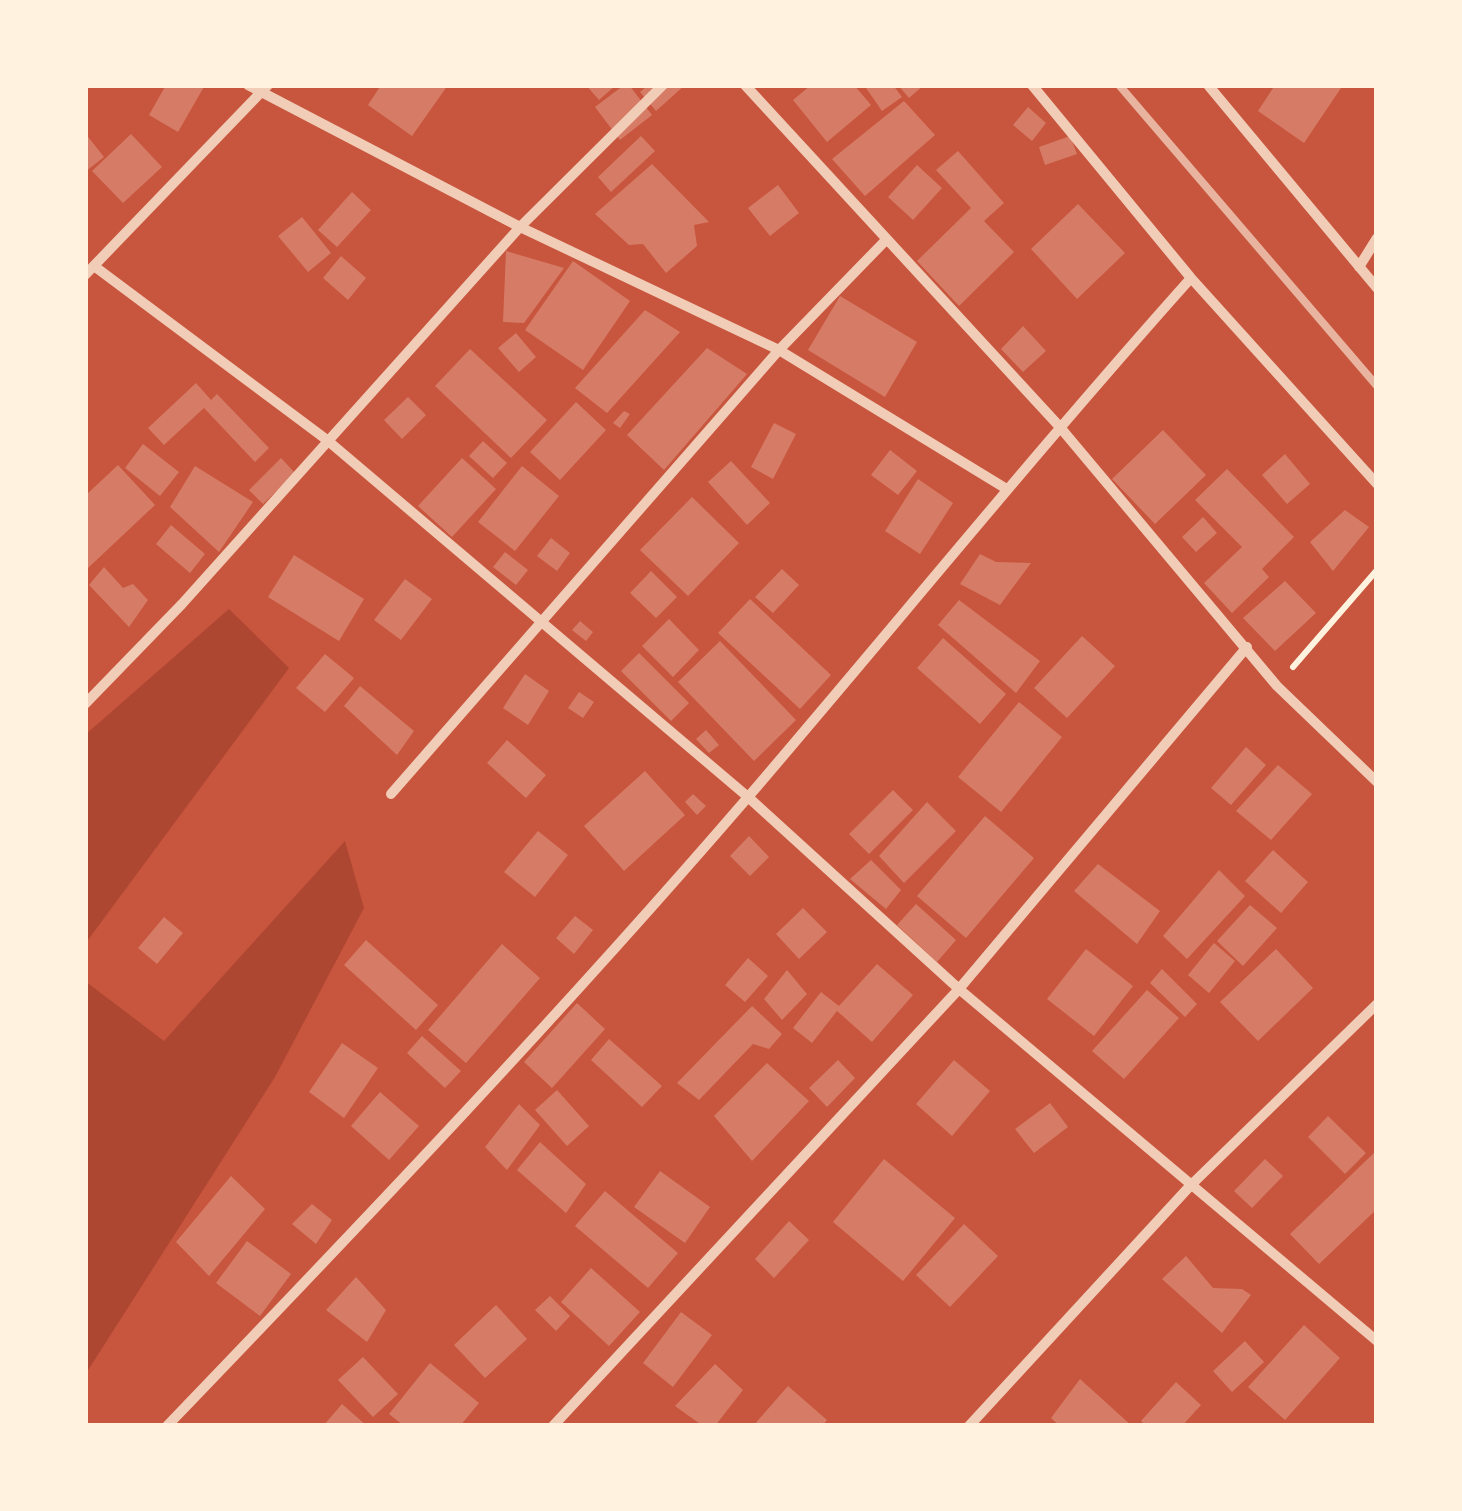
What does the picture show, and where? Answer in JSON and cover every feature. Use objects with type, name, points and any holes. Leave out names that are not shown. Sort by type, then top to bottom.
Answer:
[{"type":"street","points":[[248,85],[264,88],[520,227],[780,350],[1005,488]]},
{"type":"street","points":[[85,704],[182,604],[520,227],[663,85]]},
{"type":"street","points":[[744,85],[884,241],[1059,426],[1277,686],[1377,782]]},
{"type":"street","points":[[1032,85],[1191,278],[1377,484]]},
{"type":"street","points":[[1208,85],[1377,288]]},
{"type":"street","points":[[264,88],[89,270],[328,440],[748,797],[960,989],[1377,1341]]},
{"type":"street","points":[[1360,267],[1377,238]]},
{"type":"street","points":[[391,794],[538,620],[780,350],[884,241]]},
{"type":"street","points":[[167,1426],[360,1226],[748,797],[1005,488],[1191,278]]},
{"type":"street","points":[[554,1426],[960,989],[1247,647]]},
{"type":"street","points":[[969,1426],[1190,1186],[1377,1004]]},
{"type":"path","points":[[1277,686],[1377,570]]},
{"type":"shaded area","points":[[229,609],[289,668],[85,944],[85,735]]},
{"type":"shaded area","points":[[345,841],[364,908],[275,1077],[85,1375],[85,981],[164,1041]]},
{"type":"building","points":[[166,85],[205,85],[178,132],[149,115]]},
{"type":"building","points":[[381,85],[448,85],[412,136],[368,105]]},
{"type":"building","points":[[586,85],[616,85],[599,100]]},
{"type":"building","points":[[629,85],[652,115],[620,140],[595,107]]},
{"type":"building","points":[[648,85],[685,85],[656,111],[640,92]]},
{"type":"building","points":[[811,85],[854,85],[871,105],[827,142],[793,100]]},
{"type":"building","points":[[864,85],[893,85],[902,97],[882,111]]},
{"type":"building","points":[[898,85],[924,85],[909,98]]},
{"type":"building","points":[[1275,85],[1343,85],[1304,143],[1258,111]]},
{"type":"building","points":[[904,101],[935,135],[865,196],[832,159]]},
{"type":"building","points":[[1028,107],[1046,123],[1032,141],[1013,125]]},
{"type":"building","points":[[85,133],[104,157],[85,172]]},
{"type":"building","points":[[131,134],[162,167],[123,203],[92,171]]},
{"type":"building","points":[[641,136],[655,151],[611,192],[598,177]]},
{"type":"building","points":[[1070,136],[1077,154],[1045,165],[1039,147]]},
{"type":"building","points":[[958,151],[1004,203],[984,221],[1014,252],[959,306],[917,261],[971,208],[936,170]]},
{"type":"building","points":[[652,164],[709,222],[694,225],[697,246],[666,273],[643,244],[629,245],[595,214]]},
{"type":"building","points":[[917,165],[942,188],[913,220],[888,197]]},
{"type":"building","points":[[778,185],[799,213],[770,236],[748,208]]},
{"type":"building","points":[[352,192],[371,210],[337,247],[318,230]]},
{"type":"building","points":[[1078,204],[1125,253],[1077,299],[1031,249]]},
{"type":"building","points":[[302,217],[331,253],[308,272],[278,236]]},
{"type":"building","points":[[506,251],[564,268],[524,323],[503,322]]},
{"type":"building","points":[[341,256],[366,278],[348,300],[323,278]]},
{"type":"building","points":[[573,261],[630,301],[583,370],[525,330]]},
{"type":"building","points":[[840,296],[917,342],[885,397],[808,350]]},
{"type":"building","points":[[645,310],[680,332],[607,413],[575,388]]},
{"type":"building","points":[[1023,326],[1046,351],[1023,372],[1001,349]]},
{"type":"building","points":[[516,333],[536,357],[519,372],[498,348]]},
{"type":"building","points":[[707,348],[747,374],[664,470],[627,435]]},
{"type":"building","points":[[470,349],[547,420],[511,458],[435,386]]},
{"type":"building","points":[[196,383],[211,400],[217,394],[269,448],[255,462],[204,408],[164,445],[148,428]]},
{"type":"building","points":[[408,397],[426,415],[402,439],[384,420]]},
{"type":"building","points":[[576,402],[606,430],[560,480],[530,452]]},
{"type":"building","points":[[624,411],[630,414],[620,428],[613,423]]},
{"type":"building","points":[[774,423],[796,434],[773,479],[751,467]]},
{"type":"building","points":[[1163,430],[1206,475],[1155,524],[1112,479]]},
{"type":"building","points":[[483,441],[507,463],[493,478],[469,456]]},
{"type":"building","points":[[143,444],[179,472],[160,496],[125,468]]},
{"type":"building","points":[[890,450],[917,471],[898,495],[871,475]]},
{"type":"building","points":[[1285,454],[1310,484],[1287,504],[1262,475]]},
{"type":"building","points":[[281,458],[295,473],[263,504],[249,490]]},
{"type":"building","points":[[462,458],[496,489],[452,537],[418,506]]},
{"type":"building","points":[[731,461],[770,503],[747,525],[708,482]]},
{"type":"building","points":[[118,465],[155,505],[88,568],[85,496]]},
{"type":"building","points":[[195,466],[253,502],[219,552],[170,507]]},
{"type":"building","points":[[522,466],[559,496],[515,551],[478,522]]},
{"type":"building","points":[[1227,469],[1294,537],[1262,569],[1269,577],[1232,613],[1204,583],[1242,547],[1195,500]]},
{"type":"building","points":[[918,479],[953,503],[920,554],[885,531]]},
{"type":"building","points":[[692,497],[739,543],[688,596],[640,550]]},
{"type":"building","points":[[1345,510],[1369,527],[1333,571],[1310,542]]},
{"type":"building","points":[[1203,517],[1217,533],[1196,552],[1182,537]]},
{"type":"building","points":[[171,525],[205,554],[190,573],[156,544]]},
{"type":"building","points":[[551,538],[570,553],[557,571],[537,556]]},
{"type":"building","points":[[505,552],[528,570],[516,585],[493,567]]},
{"type":"building","points":[[980,554],[996,562],[1031,563],[1000,605],[960,584]]},
{"type":"building","points":[[294,555],[364,599],[339,641],[268,597]]},
{"type":"building","points":[[104,567],[123,588],[133,584],[148,600],[129,627],[89,585]]},
{"type":"building","points":[[782,569],[799,585],[773,613],[755,597]]},
{"type":"building","points":[[651,571],[677,597],[656,618],[630,593]]},
{"type":"building","points":[[405,579],[432,599],[401,640],[374,620]]},
{"type":"building","points":[[1285,581],[1316,613],[1275,651],[1243,618]]},
{"type":"building","points":[[750,599],[831,675],[800,709],[718,633]]},
{"type":"building","points":[[959,600],[1040,661],[1016,693],[938,625]]},
{"type":"building","points":[[669,619],[699,650],[673,677],[642,646]]},
{"type":"building","points":[[580,621],[593,632],[586,641],[572,630]]},
{"type":"building","points":[[1082,636],[1115,666],[1067,718],[1034,688]]},
{"type":"building","points":[[943,638],[1006,694],[980,724],[917,668]]},
{"type":"building","points":[[720,641],[796,720],[754,761],[678,682]]},
{"type":"building","points":[[639,653],[689,703],[671,721],[621,671]]},
{"type":"building","points":[[325,654],[354,678],[325,712],[296,688]]},
{"type":"building","points":[[525,674],[549,691],[528,725],[503,708]]},
{"type":"building","points":[[360,686],[414,731],[397,755],[344,706]]},
{"type":"building","points":[[579,692],[594,702],[583,718],[568,708]]},
{"type":"building","points":[[1019,702],[1062,737],[1001,812],[958,777]]},
{"type":"building","points":[[706,730],[719,745],[709,753],[696,739]]},
{"type":"building","points":[[507,740],[546,775],[526,798],[487,763]]},
{"type":"building","points":[[1246,747],[1266,765],[1231,805],[1211,788]]},
{"type":"building","points":[[1278,765],[1312,794],[1271,840],[1236,811]]},
{"type":"building","points":[[645,771],[685,815],[624,871],[584,826]]},
{"type":"building","points":[[893,790],[913,810],[869,854],[849,834]]},
{"type":"building","points":[[693,794],[706,806],[697,815],[685,802]]},
{"type":"building","points":[[927,802],[956,831],[904,883],[879,856]]},
{"type":"building","points":[[985,816],[1034,858],[966,938],[917,896]]},
{"type":"building","points":[[538,831],[568,855],[535,897],[504,872]]},
{"type":"building","points":[[749,836],[769,857],[750,876],[730,856]]},
{"type":"building","points":[[1273,850],[1308,882],[1281,913],[1245,881]]},
{"type":"building","points":[[871,860],[901,890],[886,909],[850,879]]},
{"type":"building","points":[[1098,864],[1160,911],[1137,944],[1074,891]]},
{"type":"building","points":[[1219,870],[1245,896],[1187,959],[1163,936]]},
{"type":"building","points":[[916,904],[956,940],[937,962],[897,925]]},
{"type":"building","points":[[1250,905],[1277,928],[1243,966],[1217,941]]},
{"type":"building","points":[[803,908],[827,932],[799,959],[776,934]]},
{"type":"building","points":[[575,916],[593,930],[574,954],[556,938]]},
{"type":"building","points":[[164,917],[183,933],[157,964],[138,948]]},
{"type":"building","points":[[366,940],[438,1005],[416,1030],[344,965]]},
{"type":"building","points":[[1214,943],[1235,961],[1209,993],[1188,975]]},
{"type":"building","points":[[502,944],[540,978],[466,1063],[428,1030]]},
{"type":"building","points":[[1086,949],[1133,986],[1094,1036],[1047,999]]},
{"type":"building","points":[[1276,949],[1313,988],[1258,1041],[1220,1002]]},
{"type":"building","points":[[748,958],[768,976],[745,1002],[725,985]]},
{"type":"building","points":[[877,964],[913,995],[872,1042],[837,1011],[812,1043],[793,1028],[821,992],[839,1006]]},
{"type":"building","points":[[1162,969],[1197,1004],[1185,1017],[1150,983]]},
{"type":"building","points":[[787,970],[807,994],[782,1020],[764,999]]},
{"type":"building","points":[[1147,990],[1179,1018],[1124,1079],[1092,1051]]},
{"type":"building","points":[[577,1003],[605,1029],[552,1088],[524,1062]]},
{"type":"building","points":[[752,1006],[782,1034],[769,1049],[753,1044],[699,1100],[677,1083]]},
{"type":"building","points":[[422,1036],[461,1071],[445,1088],[407,1053]]},
{"type":"building","points":[[609,1039],[662,1086],[642,1107],[591,1060]]},
{"type":"building","points":[[342,1043],[378,1068],[344,1118],[309,1092]]},
{"type":"building","points":[[838,1060],[855,1078],[827,1107],[809,1088]]},
{"type":"building","points":[[954,1060],[990,1091],[952,1136],[916,1104]]},
{"type":"building","points":[[767,1063],[809,1101],[752,1161],[714,1116]]},
{"type":"building","points":[[557,1090],[589,1126],[567,1146],[535,1110]]},
{"type":"building","points":[[380,1092],[419,1126],[389,1160],[351,1126]]},
{"type":"building","points":[[1050,1103],[1068,1127],[1034,1153],[1015,1129]]},
{"type":"building","points":[[519,1104],[540,1125],[507,1170],[485,1147]]},
{"type":"building","points":[[1328,1116],[1366,1153],[1345,1174],[1308,1137]]},
{"type":"building","points":[[540,1142],[586,1184],[566,1213],[517,1170]]},
{"type":"building","points":[[1377,1150],[1377,1209],[1319,1264],[1290,1234]]},
{"type":"building","points":[[884,1159],[955,1218],[903,1281],[833,1222]]},
{"type":"building","points":[[1265,1159],[1283,1176],[1252,1208],[1234,1191]]},
{"type":"building","points":[[660,1171],[710,1207],[685,1243],[634,1207]]},
{"type":"building","points":[[231,1176],[265,1209],[209,1276],[176,1242]]},
{"type":"building","points":[[605,1191],[678,1253],[648,1288],[575,1226]]},
{"type":"building","points":[[312,1204],[332,1220],[316,1244],[292,1224]]},
{"type":"building","points":[[789,1221],[809,1240],[774,1278],[755,1259]]},
{"type":"building","points":[[964,1224],[998,1256],[950,1307],[916,1275]]},
{"type":"building","points":[[247,1241],[291,1274],[260,1316],[216,1283]]},
{"type":"building","points":[[1186,1256],[1213,1288],[1242,1289],[1251,1295],[1222,1333],[1162,1279]]},
{"type":"building","points":[[591,1268],[640,1312],[609,1346],[561,1302]]},
{"type":"building","points":[[356,1277],[386,1310],[367,1342],[326,1310]]},
{"type":"building","points":[[550,1296],[570,1316],[556,1331],[535,1310]]},
{"type":"building","points":[[496,1305],[527,1339],[485,1378],[454,1345]]},
{"type":"building","points":[[681,1312],[712,1335],[673,1387],[643,1363]]},
{"type":"building","points":[[1304,1325],[1340,1358],[1285,1420],[1248,1387]]},
{"type":"building","points":[[1245,1341],[1264,1362],[1232,1392],[1213,1371]]},
{"type":"building","points":[[363,1357],[398,1394],[373,1417],[338,1380]]},
{"type":"building","points":[[430,1363],[479,1403],[460,1426],[404,1426],[389,1414]]},
{"type":"building","points":[[715,1364],[743,1390],[715,1426],[703,1426],[675,1406]]},
{"type":"building","points":[[1080,1379],[1132,1426],[1060,1426],[1051,1418]]},
{"type":"building","points":[[1176,1382],[1201,1405],[1182,1426],[1146,1426],[1141,1421]]},
{"type":"building","points":[[788,1386],[827,1420],[822,1426],[753,1426]]},
{"type":"building","points":[[342,1404],[367,1426],[323,1426]]},
{"type":"railway","points":[[1119,85],[1377,386]]}]
